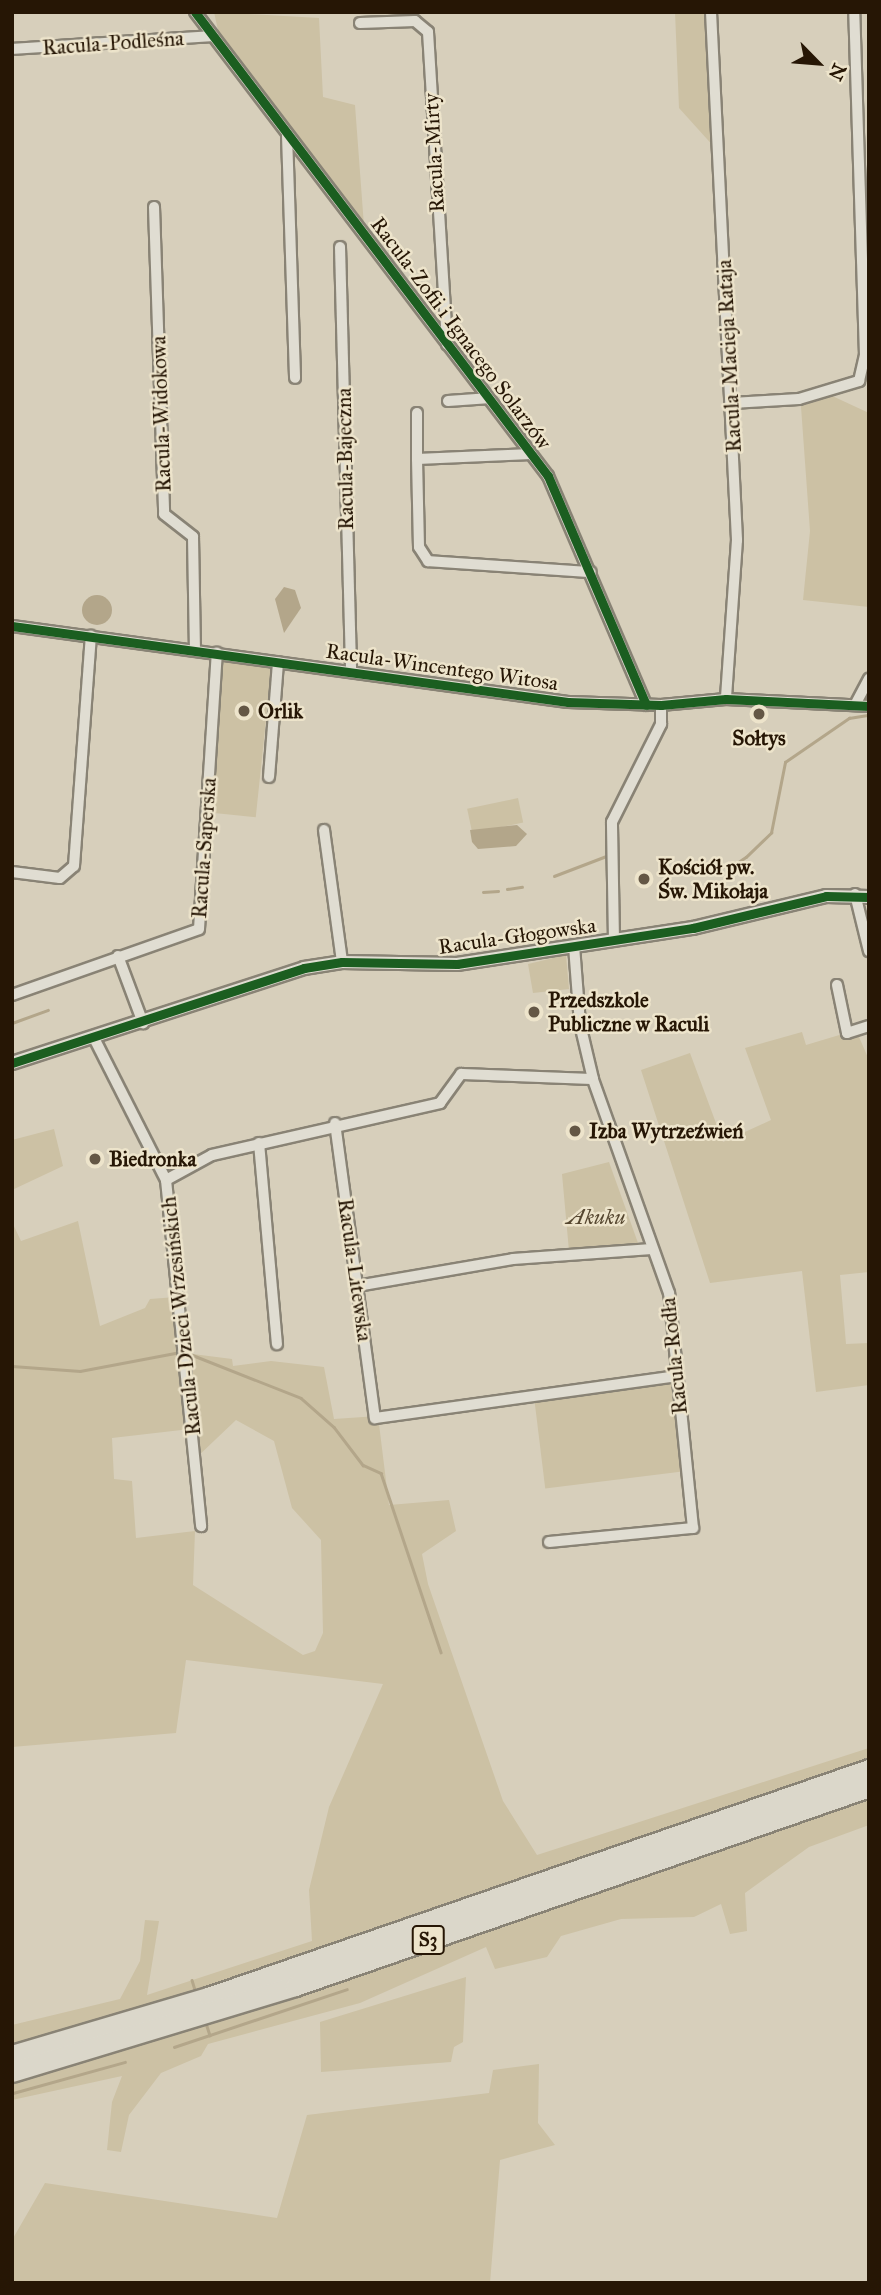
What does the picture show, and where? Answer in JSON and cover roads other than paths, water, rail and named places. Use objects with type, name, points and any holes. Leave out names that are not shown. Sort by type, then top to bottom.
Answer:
[{"type":"highway","name":"S3","points":[[706,1834],[869,1769]]},
{"type":"highway","name":"S3","points":[[12,2072],[706,1834],[869,1787]]},
{"type":"highway","name":"S3","points":[[12,2055],[140,2027]]},
{"type":"street","name":"Racula-Zofii i Ignacego Solarzów","points":[[195,12],[447,347],[531,454],[559,495],[646,705]]},
{"type":"street","name":"Racula-Macieja Rataja","points":[[711,12],[732,403],[737,595],[726,699]]},
{"type":"street","points":[[732,403],[799,399],[859,381],[865,355],[853,12]]},
{"type":"street","name":"Racula-Mirty","points":[[360,23],[415,20],[428,32],[447,347]]},
{"type":"street","name":"Racula-Podleśna","points":[[12,49],[213,36]]},
{"type":"street","points":[[287,135],[295,378]]},
{"type":"street","name":"Racula-Widokowa","points":[[154,207],[164,514],[193,537],[195,650]]},
{"type":"street","name":"Racula-Bajeczna","points":[[340,247],[351,671]]},
{"type":"street","points":[[448,401],[487,398]]},
{"type":"street","points":[[417,413],[419,547],[425,556],[591,572]]},
{"type":"street","points":[[417,459],[531,454]]},
{"type":"street","name":"Racula-Wincentego Witosa","points":[[12,626],[568,702],[661,705],[726,699],[869,706]]},
{"type":"street","points":[[12,872],[60,878],[74,866],[91,636]]},
{"type":"street","name":"Racula-Saperska","points":[[12,995],[200,927],[217,653]]},
{"type":"street","points":[[269,777],[278,662]]},
{"type":"street","points":[[855,705],[869,678]]},
{"type":"street","points":[[614,940],[612,822],[661,724],[661,705]]},
{"type":"street","points":[[324,830],[342,962]]},
{"type":"street","points":[[855,894],[869,951]]},
{"type":"street","name":"Racula-Głogowska","points":[[12,1063],[143,1023],[283,974],[342,962],[442,965],[614,940],[855,894],[869,897]]},
{"type":"street","name":"Racula-Rodła","points":[[549,1542],[693,1528],[668,1293],[593,1079],[580,1024],[574,946]]},
{"type":"street","points":[[118,956],[143,1023]]},
{"type":"street","points":[[836,985],[847,1033],[869,1026]]},
{"type":"street","name":"Racula-Dzieci Wrzesińskich","points":[[94,1038],[166,1180],[201,1526]]},
{"type":"street","points":[[166,1180],[212,1155],[335,1123],[440,1103],[461,1074],[593,1079]]},
{"type":"street","name":"Racula-Litewska","points":[[335,1123],[375,1418],[677,1376]]},
{"type":"street","points":[[258,1143],[277,1343]]},
{"type":"street","points":[[357,1286],[513,1259],[652,1249]]},
{"type":"waterway","points":[[679,873],[734,865],[746,857],[771,833],[785,762],[849,718],[869,715]]},
{"type":"waterway","points":[[554,876],[609,855]]},
{"type":"waterway","points":[[507,889],[522,887]]},
{"type":"waterway","points":[[483,892],[498,891]]},
{"type":"waterway","points":[[12,1023],[48,1010]]},
{"type":"waterway","points":[[12,1366],[80,1371],[181,1352]]},
{"type":"waterway","points":[[190,1354],[301,1398],[334,1427],[363,1465],[381,1473],[441,1652]]},
{"type":"waterway","points":[[192,1980],[196,1993]]},
{"type":"waterway","points":[[174,2047],[347,1989]]},
{"type":"waterway","points":[[205,2020],[210,2035]]},
{"type":"waterway","points":[[13,2093],[125,2062]]},
{"type":"place","name":"Orlik","points":[[244,711]]},
{"type":"place","name":"Sołtys","points":[[759,714]]},
{"type":"place","name":"Kościół pw. Św. Mikołaja","points":[[644,879]]},
{"type":"place","name":"Przedszkole Publiczne w Raculi","points":[[534,1012]]},
{"type":"place","name":"Izba Wytrzeźwień","points":[[575,1131]]},
{"type":"place","name":"Biedronka","points":[[95,1159]]},
{"type":"park label","name":"Akuku","points":[[596,1217]]}]
